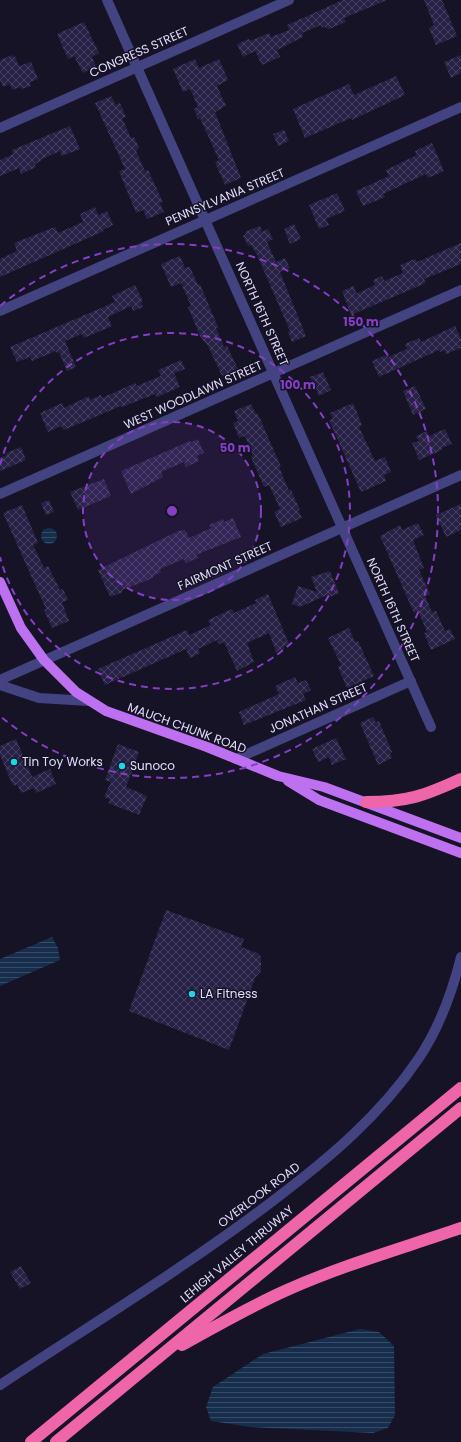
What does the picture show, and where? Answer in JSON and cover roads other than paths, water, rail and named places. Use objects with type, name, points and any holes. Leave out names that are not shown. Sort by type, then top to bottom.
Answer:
[{"type":"highway","points":[[366,802],[395,802],[415,798],[461,779]]},
{"type":"highway","name":"LEHIGH VALLEY THRUWAY","points":[[31,1442],[461,1088]]},
{"type":"highway","points":[[56,1442],[461,1108]]},
{"type":"highway","points":[[155,1360],[242,1312],[287,1290],[332,1272],[461,1228]]},
{"type":"main road","name":"MAUCH CHUNK ROAD","points":[[0,582],[21,628],[44,660],[64,681],[89,701],[118,716],[278,776],[319,800],[461,853]]},
{"type":"main road","name":"MAUCH CHUNK ROAD","points":[[278,776],[324,787],[461,838]]},
{"type":"street","name":"NORTH 16TH STREET","points":[[108,0],[431,727]]},
{"type":"street","name":"CONGRESS STREET","points":[[0,128],[288,0]]},
{"type":"street","name":"PENNSYLVANIA STREET","points":[[0,311],[461,107]]},
{"type":"street","name":"WEST WOODLAWN STREET","points":[[0,494],[461,290]]},
{"type":"street","name":"FAIRMONT STREET","points":[[0,680],[461,475]]},
{"type":"street","name":"JONATHAN STREET","points":[[236,759],[411,682]]},
{"type":"street","name":"MAUCH CHUNK ROAD","points":[[0,685],[39,698],[89,701]]},
{"type":"street","name":"OVERLOOK ROAD","points":[[0,1385],[208,1250],[300,1180],[360,1129],[406,1077],[431,1037],[450,995],[461,957]]},
{"type":"water","points":[[49,528],[55,530],[57,536],[55,542],[49,544],[43,542],[41,536],[43,530]]},
{"type":"water","points":[[52,937],[58,948],[60,960],[0,986],[0,959]]},
{"type":"water","points":[[360,1329],[379,1332],[394,1346],[395,1415],[388,1428],[373,1433],[250,1427],[211,1421],[206,1407],[213,1387],[263,1354]]},
{"type":"place","name":"Tin Toy Works","points":[[14,762]]},
{"type":"place","name":"Sunoco","points":[[122,766]]},
{"type":"place","name":"LA Fitness","points":[[192,994]]}]
